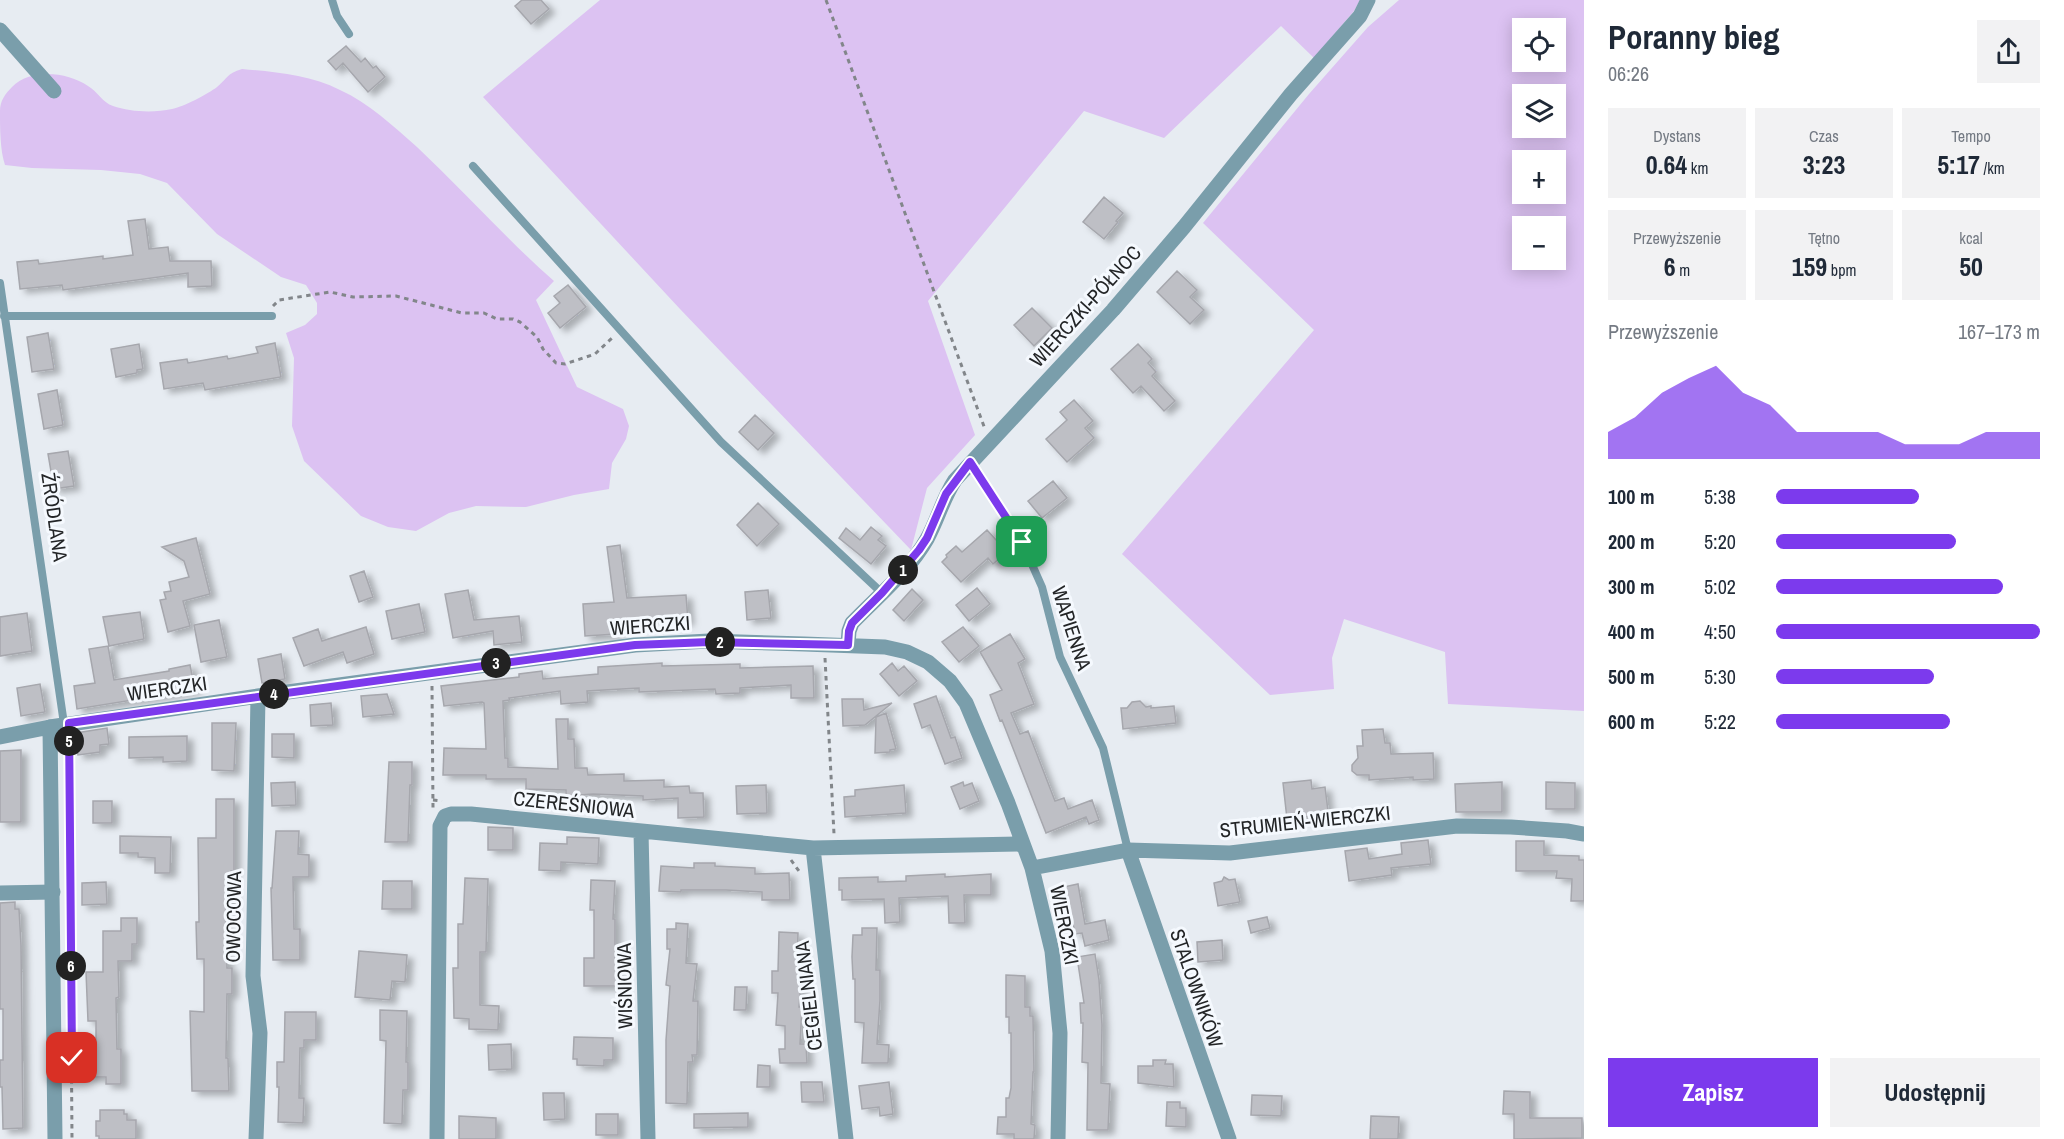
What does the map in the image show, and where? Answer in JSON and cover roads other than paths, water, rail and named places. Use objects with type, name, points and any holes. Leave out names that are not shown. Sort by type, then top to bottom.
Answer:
[{"type":"street","name":"WIERCZKI-PÓŁNOC","points":[[848,645],[852,623],[882,593],[919,550],[927,538],[946,494],[970,462],[1113,310],[1184,227],[1291,94],[1360,16],[1368,0]]},
{"type":"street","points":[[0,30],[54,91]]},
{"type":"street","name":"WIERCZKI","points":[[0,737],[61,725],[258,696],[635,645],[709,642],[848,645],[885,647],[907,652],[928,662],[950,681],[966,703],[1032,868],[1052,951],[1060,1034],[1058,1139]]},
{"type":"street","name":"OWOCOWA","points":[[256,1139],[260,1033],[253,976],[258,696]]},
{"type":"street","name":"ŹRÓDLANA","points":[[55,1139],[53,892],[61,725]]},
{"type":"street","name":"CZEREŚNIOWA","points":[[436,1139],[440,826],[445,816],[471,814],[813,848],[1023,844]]},
{"type":"street","name":"STRUMIEŃ-WIERCZKI","points":[[1032,868],[1128,850],[1230,853],[1457,826],[1511,827],[1584,834]]},
{"type":"street","name":"WIŚNIOWA","points":[[641,832],[648,1139]]},
{"type":"street","name":"CEGIELNIANA","points":[[813,848],[846,1139]]},
{"type":"street","name":"STALOWNIKÓW","points":[[1128,850],[1229,1139]]},
{"type":"street","points":[[0,893],[53,892]]},
{"type":"lane","points":[[332,0],[337,16],[349,34]]},
{"type":"lane","points":[[472,166],[721,442],[882,593]]},
{"type":"lane","name":"ŹRÓDLANA","points":[[0,283],[61,725]]},
{"type":"lane","points":[[4,316],[268,316]]},
{"type":"lane","name":"WAPIENNA","points":[[970,462],[1022,542],[1042,587],[1060,657],[1102,748],[1128,850]]}]
